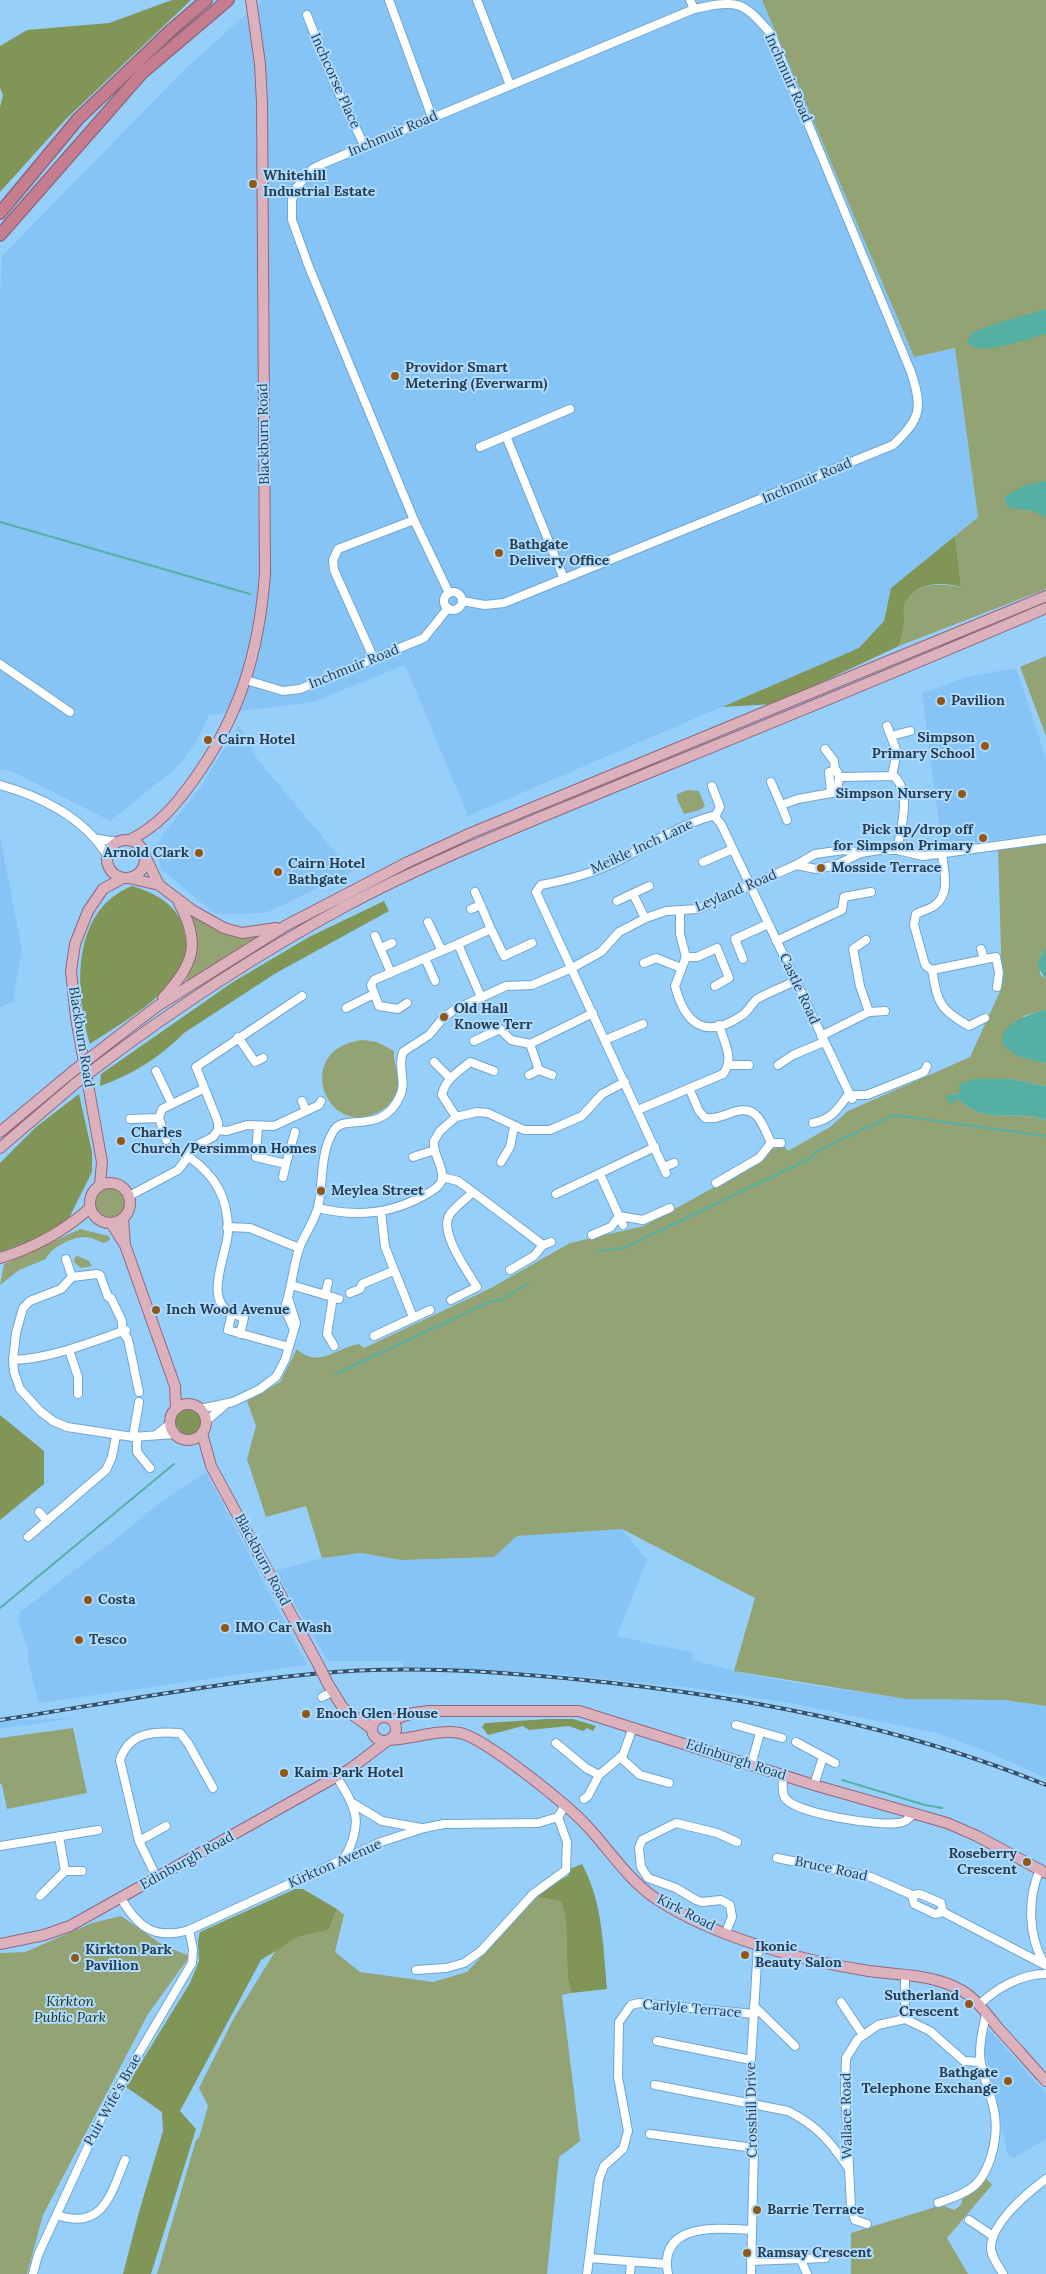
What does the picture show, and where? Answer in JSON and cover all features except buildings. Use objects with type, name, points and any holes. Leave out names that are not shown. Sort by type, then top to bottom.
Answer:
[{"type":"highway","points":[[0,213],[78,119],[170,31],[206,0]]},
{"type":"highway","points":[[0,236],[142,73],[228,0]]},
{"type":"main road","name":"Blackburn Road","points":[[130,840],[152,829],[174,806],[204,766],[226,730],[246,680],[259,630],[265,574],[262,97],[252,4]]},
{"type":"main road","points":[[0,1132],[72,1072],[156,1007],[285,926],[406,862],[471,833],[1046,596]]},
{"type":"main road","points":[[0,1148],[76,1083],[148,1028],[228,975],[342,908],[407,875],[525,823],[1046,608]]},
{"type":"main road","name":"Blackburn Road","points":[[144,854],[152,829]]},
{"type":"main road","points":[[159,885],[144,854],[136,843],[130,840],[113,845],[107,859],[111,871],[126,878],[159,885],[224,928],[242,933],[285,926]]},
{"type":"main road","points":[[103,889],[141,870],[144,854]]},
{"type":"main road","name":"Blackburn Road","points":[[100,1186],[102,1162],[76,1018],[71,971],[75,944],[82,925],[103,889],[107,859]]},
{"type":"main road","points":[[156,1007],[180,979],[192,955],[192,931],[178,899]]},
{"type":"main road","name":"Blackburn Road","points":[[102,1162],[115,1183]]},
{"type":"main road","points":[[0,1258],[33,1246],[72,1224],[90,1208],[91,1195],[100,1186],[115,1183],[128,1194],[130,1207],[123,1218],[111,1223],[100,1220],[72,1224]]},
{"type":"main road","points":[[90,1208],[100,1220]]},
{"type":"main road","points":[[123,1218],[125,1246]]},
{"type":"main road","points":[[111,1223],[125,1246],[176,1386],[176,1409],[172,1416],[172,1429],[180,1438],[189,1440],[202,1433],[206,1421],[176,1386]]},
{"type":"main road","points":[[176,1409],[195,1407]]},
{"type":"main road","name":"Blackburn Road","points":[[202,1433],[210,1464]]},
{"type":"main road","name":"Blackburn Road","points":[[189,1440],[210,1464],[318,1664],[328,1691],[343,1708],[372,1729]]},
{"type":"main road","points":[[343,1708],[379,1719],[385,1717],[411,1739]]},
{"type":"main road","name":"Edinburgh Road","points":[[0,1944],[44,1935],[70,1926],[157,1878],[366,1758],[385,1740],[395,1726],[413,1713],[579,1711],[814,1785],[947,1823],[977,1836],[1043,1871]]},
{"type":"main road","points":[[379,1719],[372,1729],[385,1740]]},
{"type":"main road","name":"Kirk Road","points":[[385,1740],[411,1739],[450,1732],[476,1739],[565,1806],[588,1826],[616,1863],[643,1889],[660,1902],[758,1946],[863,1970],[939,1979],[963,1991],[980,2004]]},
{"type":"main road","points":[[980,2004],[986,2014],[1046,2081]]},
{"type":"street","points":[[389,0],[432,117]]},
{"type":"street","points":[[477,0],[510,85]]},
{"type":"street","points":[[690,0],[694,9]]},
{"type":"street","name":"Inchmuir Road","points":[[448,593],[414,520],[309,267],[292,220],[292,200],[298,188],[309,173],[322,164],[694,9],[730,1],[752,10],[771,34],[911,372],[918,394],[917,413],[912,426],[893,445],[564,580],[504,603],[485,605],[462,601]]},
{"type":"street","name":"Inchcorse Place","points":[[307,15],[333,81],[365,147]]},
{"type":"street","points":[[480,448],[570,409]]},
{"type":"street","points":[[506,436],[564,580]]},
{"type":"street","points":[[374,659],[334,570],[333,560],[338,549],[414,520]]},
{"type":"street","name":"Inchmuir Road","points":[[448,593],[456,592],[461,596],[462,601],[458,608],[448,608]]},
{"type":"street","name":"Inchmuir Road","points":[[448,593],[444,600],[448,608]]},
{"type":"street","name":"Inchmuir Road","points":[[246,680],[268,688],[292,691],[424,638],[448,608]]},
{"type":"street","points":[[0,664],[70,712]]},
{"type":"street","points":[[887,726],[896,752],[892,775]]},
{"type":"street","points":[[891,736],[910,731]]},
{"type":"street","points":[[781,806],[798,799],[839,791],[836,758],[825,748]]},
{"type":"street","points":[[837,774],[892,775],[900,783],[903,795],[903,814],[896,850]]},
{"type":"street","points":[[771,782],[787,820]]},
{"type":"street","points":[[0,785],[36,797],[59,809],[98,839],[107,859]]},
{"type":"street","points":[[712,786],[720,807],[716,816],[750,885]]},
{"type":"street","name":"Meikle Inch Lane","points":[[572,968],[536,892],[541,885],[605,866],[683,825],[716,816]]},
{"type":"street","points":[[98,839],[118,842]]},
{"type":"street","name":"Leyland Road","points":[[206,1421],[225,1405],[274,1380],[281,1371],[296,1319],[288,1297],[300,1248],[318,1208],[321,1170],[333,1131],[344,1122],[370,1122],[387,1113],[399,1097],[403,1087],[401,1068],[403,1052],[429,1035],[448,1014],[506,986],[532,985],[572,968],[601,952],[616,934],[645,918],[666,911],[698,909],[796,865],[808,857],[829,851],[844,850],[861,853],[896,850],[921,856],[1046,839]]},
{"type":"street","points":[[703,862],[733,849]]},
{"type":"street","name":"Leyland Road","points":[[796,865],[816,869],[836,865],[861,853]]},
{"type":"street","points":[[942,854],[945,880],[942,898],[932,908],[916,914],[913,920],[925,964],[932,970],[937,997],[942,1006],[969,1026],[984,1018]]},
{"type":"street","name":"Castle Road","points":[[750,885],[850,1097]]},
{"type":"street","points":[[617,901],[649,886]]},
{"type":"street","points":[[475,892],[504,956],[532,943]]},
{"type":"street","name":"Castle Road","points":[[776,941],[842,910],[844,897],[871,892]]},
{"type":"street","points":[[633,894],[645,918]]},
{"type":"street","points":[[471,909],[481,905]]},
{"type":"street","points":[[680,911],[680,934],[686,957],[675,986],[685,1014],[698,1024],[709,1027],[740,1017],[757,1000],[795,981]]},
{"type":"street","points":[[428,922],[442,951]]},
{"type":"street","points":[[744,959],[735,939],[768,924]]},
{"type":"street","points":[[407,1003],[398,1010],[379,1006],[371,985],[374,980],[391,972],[491,929]]},
{"type":"street","points":[[376,936],[391,972]]},
{"type":"street","points":[[866,940],[852,950],[860,986],[869,1012]]},
{"type":"street","points":[[381,948],[392,943]]},
{"type":"street","points":[[458,944],[481,997]]},
{"type":"street","points":[[686,957],[697,957],[716,948],[729,978],[714,986]]},
{"type":"street","points":[[981,949],[984,959]]},
{"type":"street","points":[[932,970],[996,957],[999,972],[998,987]]},
{"type":"street","points":[[425,958],[435,981]]},
{"type":"street","points":[[644,963],[656,958],[681,968]]},
{"type":"street","points":[[572,968],[665,1170],[674,1163]]},
{"type":"street","points":[[346,1008],[374,994]]},
{"type":"street","points":[[128,1194],[178,1170],[197,1145],[213,1137],[218,1130],[218,1122],[203,1090],[196,1067],[238,1037],[302,996]]},
{"type":"street","name":"Castle Road","points":[[778,1065],[869,1012],[885,1011]]},
{"type":"street","points":[[474,1041],[500,1029],[511,1040],[530,1044],[593,1013]]},
{"type":"street","points":[[605,1040],[643,1024]]},
{"type":"street","points":[[638,1110],[723,1074],[730,1064],[730,1059],[719,1025]]},
{"type":"street","points":[[238,1037],[255,1062]]},
{"type":"street","points":[[530,1044],[539,1070]]},
{"type":"street","points":[[247,1068],[263,1058]]},
{"type":"street","points":[[434,1062],[450,1078]]},
{"type":"street","points":[[456,1117],[442,1095],[444,1087],[450,1078],[470,1062],[494,1071]]},
{"type":"street","points":[[730,1064],[749,1065]]},
{"type":"street","points":[[813,1123],[824,1121],[835,1114],[850,1097],[867,1095],[924,1072],[927,1066]]},
{"type":"street","points":[[529,1075],[539,1070],[552,1075]]},
{"type":"street","points":[[156,1071],[172,1104]]},
{"type":"street","points":[[318,1208],[351,1214],[381,1212],[411,1203],[434,1190],[440,1184],[442,1177],[434,1145],[436,1137],[456,1117],[466,1113],[488,1113],[514,1127],[538,1131],[566,1124],[582,1116],[602,1094],[624,1082]]},
{"type":"street","points":[[689,1088],[699,1111],[705,1118],[716,1118],[741,1110],[754,1112],[759,1116],[770,1144]]},
{"type":"street","points":[[166,1140],[159,1118],[162,1109],[203,1090]]},
{"type":"street","points":[[218,1130],[227,1131],[242,1125],[274,1126],[319,1104],[321,1100]]},
{"type":"street","points":[[302,1101],[306,1111]]},
{"type":"street","points":[[130,1118],[159,1118]]},
{"type":"street","points":[[258,1126],[256,1157],[286,1164]]},
{"type":"street","points":[[501,1162],[510,1147],[514,1127]]},
{"type":"street","points":[[283,1177],[295,1132]]},
{"type":"street","points":[[716,1183],[759,1158],[770,1144],[781,1143]]},
{"type":"street","points":[[556,1194],[655,1147]]},
{"type":"street","points":[[413,1157],[435,1150]]},
{"type":"street","points":[[189,1157],[212,1175],[226,1212],[227,1227],[217,1283],[223,1307],[244,1318],[240,1334]]},
{"type":"street","points":[[600,1174],[623,1225]]},
{"type":"street","points":[[442,1177],[458,1181],[547,1244],[534,1256],[510,1270]]},
{"type":"street","points":[[451,1300],[480,1285],[449,1237],[446,1224],[450,1214],[473,1192]]},
{"type":"street","points":[[619,1216],[643,1220],[670,1208]]},
{"type":"street","points":[[381,1212],[385,1247],[413,1317]]},
{"type":"street","points":[[592,1235],[611,1227],[619,1216]]},
{"type":"street","points":[[227,1227],[250,1228],[300,1248]]},
{"type":"street","points":[[66,1259],[72,1277]]},
{"type":"street","points":[[350,1293],[360,1289],[362,1284],[393,1270]]},
{"type":"street","points":[[139,1392],[128,1339],[122,1321],[100,1275],[72,1277],[61,1289],[30,1301],[23,1308],[16,1333],[14,1360],[16,1376],[24,1395],[53,1421],[78,1430],[135,1438],[156,1435],[172,1429]]},
{"type":"street","points":[[328,1283],[332,1297],[327,1334],[334,1346]]},
{"type":"street","points":[[291,1285],[332,1297]]},
{"type":"street","points":[[374,1336],[430,1310]]},
{"type":"street","points":[[232,1313],[228,1330],[289,1347]]},
{"type":"street","points":[[14,1360],[33,1359],[69,1350],[124,1331]]},
{"type":"street","points":[[69,1350],[79,1380],[78,1394]]},
{"type":"street","points":[[138,1402],[135,1438],[137,1452],[150,1468]]},
{"type":"street","name":"Leyland Road","points":[[195,1407],[225,1405]]},
{"type":"street","points":[[28,1537],[106,1470],[112,1457],[116,1436]]},
{"type":"street","points":[[39,1512],[47,1521]]},
{"type":"street","points":[[736,1725],[782,1738]]},
{"type":"street","points":[[584,1799],[588,1796],[599,1775],[620,1758],[633,1727]]},
{"type":"street","points":[[157,1878],[139,1842],[120,1760],[124,1748],[135,1738],[159,1731],[180,1733],[188,1742],[213,1788]]},
{"type":"street","points":[[751,1765],[760,1733]]},
{"type":"street","points":[[796,1742],[835,1763]]},
{"type":"street","points":[[556,1743],[586,1768],[599,1775]]},
{"type":"street","points":[[814,1785],[822,1757]]},
{"type":"street","points":[[620,1758],[640,1775],[669,1784]]},
{"type":"street","points":[[783,1775],[782,1790],[786,1798],[794,1805],[805,1810],[851,1819],[898,1823],[907,1820],[914,1813]]},
{"type":"street","points":[[336,1776],[354,1804],[382,1821],[424,1828]]},
{"type":"street","points":[[344,1859],[352,1844],[356,1830],[354,1804]]},
{"type":"street","points":[[416,1970],[446,1968],[464,1963],[481,1951],[533,1894],[566,1870],[567,1842],[558,1817],[565,1806]]},
{"type":"street","name":"Kirkton Avenue","points":[[121,1898],[129,1912],[143,1925],[159,1934],[171,1935],[189,1930],[381,1842],[424,1828],[444,1824],[538,1823],[558,1817]]},
{"type":"street","points":[[726,1932],[732,1917],[730,1905],[721,1900],[702,1902],[676,1888],[648,1878],[641,1868],[638,1848],[642,1840],[676,1822],[717,1833],[737,1842]]},
{"type":"street","points":[[139,1842],[166,1826]]},
{"type":"street","points":[[0,1846],[98,1830]]},
{"type":"street","points":[[59,1836],[65,1871]]},
{"type":"street","name":"Bruce Road","points":[[777,1858],[871,1877],[912,1895],[920,1894],[941,1903],[944,1912]]},
{"type":"street","points":[[40,1896],[65,1871],[82,1871]]},
{"type":"street","points":[[1043,1871],[1031,1898],[1034,1934],[1045,1965]]},
{"type":"street","name":"Bruce Road","points":[[912,1895],[914,1904],[935,1914],[944,1912],[1045,1965]]},
{"type":"street","name":"Puir Wife's Brae","points":[[33,2274],[38,2255],[103,2114],[192,1963],[193,1949],[189,1930]]},
{"type":"street","name":"Crosshill Drive","points":[[751,2274],[754,2148],[752,2060],[758,1946]]},
{"type":"street","points":[[905,1974],[906,2019],[930,2031],[964,2060],[980,2062]]},
{"type":"street","points":[[980,2004],[1005,1986],[1024,1977],[1046,1974]]},
{"type":"street","points":[[841,2002],[864,2035]]},
{"type":"street","name":"Carlyle Terrace","points":[[589,2258],[598,2179],[604,2166],[623,2149],[628,2131],[618,2068],[619,2022],[631,2005],[660,2004],[754,2010]]},
{"type":"street","points":[[754,2010],[795,2046]]},
{"type":"street","points":[[938,2203],[953,2199],[972,2188],[987,2171],[996,2129],[995,2114],[980,2062],[986,2014]]},
{"type":"street","name":"Wallace Road","points":[[867,2224],[855,2220],[851,2207],[845,2089],[846,2058],[858,2039],[878,2025],[906,2019]]},
{"type":"street","points":[[657,2041],[752,2060]]},
{"type":"street","points":[[655,2085],[788,2111],[807,2121],[829,2140],[848,2166]]},
{"type":"street","points":[[650,2134],[754,2148]]},
{"type":"street","points":[[57,2215],[71,2220],[89,2218],[103,2208],[125,2160]]},
{"type":"street","points":[[1003,2274],[991,2251],[993,2236],[1019,2199],[1046,2179]]},
{"type":"street","points":[[969,2220],[993,2236]]},
{"type":"street","points":[[668,2274],[666,2264],[670,2246],[681,2236],[700,2230],[718,2228],[751,2230]]},
{"type":"street","points":[[587,2274],[589,2258],[666,2264]]},
{"type":"street","points":[[751,2261],[825,2258]]},
{"type":"street","points":[[801,2260],[807,2274]]},
{"type":"street","points":[[630,2274],[631,2262]]},
{"type":"shaded area","points":[[172,0],[191,0],[66,119],[0,192],[0,107],[3,95],[0,88],[0,46],[27,30],[109,23]]},
{"type":"shaded area","name":"Whitehill Industrial Estate","points":[[262,0],[762,0],[914,357],[955,348],[978,517],[891,588],[884,621],[859,648],[468,816],[405,665],[313,702],[209,715],[194,746],[175,769],[110,821],[14,772],[0,769],[0,293],[2,256],[184,70]]},
{"type":"shaded area","points":[[1046,309],[1046,334],[992,348],[973,347],[967,342],[971,333],[997,323]]},
{"type":"shaded area","points":[[1046,481],[1046,518],[1033,511],[1010,508],[1005,502],[1005,496],[1026,485]]},
{"type":"shaded area","points":[[955,536],[961,587],[936,584],[928,585],[913,592],[904,607],[904,626],[899,646],[775,704],[722,707],[859,648],[884,621],[891,588]]},
{"type":"shaded area","name":"Simpson Primary School","points":[[1016,668],[1046,758],[1046,834],[942,847],[922,693],[970,676]]},
{"type":"shaded area","points":[[239,725],[258,760],[352,872],[266,913],[215,914],[161,869],[157,849],[162,836],[200,788]]},
{"type":"shaded area","points":[[0,837],[22,949],[13,1002],[0,1007]]},
{"type":"shaded area","points":[[132,886],[163,900],[180,919],[185,936],[185,961],[180,972],[158,996],[90,1044],[82,1000],[80,977],[82,954],[88,933],[97,914],[112,898]]},
{"type":"shaded area","points":[[384,901],[389,911],[276,973],[184,1033],[166,1050],[145,1064],[123,1077],[100,1086],[101,1074],[233,982],[309,937]]},
{"type":"shaded area","points":[[1046,947],[1046,980],[1038,967]]},
{"type":"shaded area","points":[[1046,1010],[1046,1063],[1026,1059],[1013,1053],[1005,1046],[1002,1038],[1006,1030],[1014,1022]]},
{"type":"shaded area","points":[[974,1079],[1011,1079],[1046,1086],[1046,1120],[1023,1116],[991,1115],[969,1107],[958,1099],[954,1101],[952,1106],[946,1097],[949,1094],[956,1095],[960,1092],[959,1084]]},
{"type":"shaded area","points":[[79,1094],[92,1152],[92,1172],[68,1220],[30,1241],[0,1252],[0,1163],[36,1127]]},
{"type":"shaded area","points":[[186,1408],[195,1411],[200,1416],[201,1432],[189,1436],[182,1434],[176,1425],[175,1416]]},
{"type":"shaded area","points":[[0,1415],[44,1451],[44,1484],[0,1520]]},
{"type":"shaded area","points":[[206,1472],[307,1665],[39,1703],[28,1661],[28,1650],[18,1619],[21,1611],[121,1535],[158,1504]]},
{"type":"shaded area","points":[[622,1529],[647,1560],[617,1636],[693,1653],[692,1660],[784,1681],[906,1699],[1005,1700],[1046,1706],[1046,1778],[991,1753],[936,1733],[796,1704],[692,1688],[546,1673],[403,1667],[403,1661],[328,1661],[275,1571],[322,1558],[361,1553],[401,1560],[494,1557],[517,1536]]},
{"type":"shaded area","points":[[74,1718],[0,1729],[0,1721]]},
{"type":"shaded area","points":[[573,1719],[596,1726],[593,1731],[587,1728],[583,1731],[569,1726],[529,1730],[523,1726],[488,1735],[482,1727],[485,1723]]},
{"type":"shaded area","points":[[582,1864],[589,1879],[598,1909],[603,1940],[607,1989],[571,1993],[567,1970],[566,1923],[561,1901],[537,1897],[544,1889],[568,1876],[570,1869]]},
{"type":"shaded area","points":[[295,1889],[303,1889],[337,1909],[329,1930],[298,1937],[261,1960],[180,2111],[196,2129],[151,2274],[123,2274],[163,2131],[162,2112],[126,2087],[190,1983],[199,1961],[198,1941],[200,1932]]},
{"type":"shaded area","points":[[989,2030],[1046,2093],[1046,2139],[1014,2158],[1008,2155],[983,2042]]},
{"type":"green space","points":[[762,0],[1046,0],[1046,589],[899,646],[904,626],[904,607],[913,592],[920,588],[936,585],[961,587],[955,536],[978,517],[955,348],[914,357]]},
{"type":"green space","points":[[1046,656],[1046,736],[1020,667]]},
{"type":"green space","points":[[688,790],[699,791],[705,806],[700,810],[684,814],[677,799],[677,794]]},
{"type":"green space","points":[[1046,839],[1046,947],[1040,958],[1040,974],[1046,980],[1046,1010],[1023,1016],[1039,1062],[1046,1063],[1046,1086],[1011,1079],[960,1092],[956,1095],[953,1094],[952,1105],[954,1100],[958,1099],[979,1112],[990,1115],[1023,1116],[1046,1120],[1046,1706],[1005,1700],[906,1699],[734,1671],[755,1598],[622,1529],[517,1536],[494,1557],[401,1560],[361,1553],[322,1558],[306,1506],[266,1517],[247,1459],[256,1426],[247,1401],[280,1382],[297,1349],[305,1355],[320,1357],[359,1344],[364,1348],[491,1288],[570,1243],[644,1226],[765,1159],[772,1149],[785,1147],[788,1151],[830,1127],[848,1111],[970,1057],[1002,987],[998,846]]},
{"type":"green space","points":[[190,910],[212,927],[258,938],[184,985],[196,949],[195,932]]},
{"type":"green space","points":[[363,1040],[377,1042],[394,1051],[399,1084],[393,1098],[384,1108],[371,1115],[354,1117],[340,1111],[329,1101],[323,1086],[323,1071],[329,1057],[342,1046]]},
{"type":"green space","points":[[110,1185],[117,1186],[123,1190],[127,1196],[127,1210],[123,1216],[117,1220],[110,1221],[103,1220],[97,1216],[93,1210],[92,1203],[93,1196],[97,1190],[103,1186]]},
{"type":"green space","points":[[80,1229],[109,1236],[110,1240],[104,1243],[92,1238],[79,1237],[68,1241],[52,1251],[46,1259],[19,1270],[0,1285],[4,1264]]},
{"type":"green space","points":[[78,1256],[89,1261],[92,1266],[81,1268],[74,1262],[75,1257]]},
{"type":"green space","points":[[73,1728],[87,1793],[7,1809],[0,1783],[0,1738]]},
{"type":"green space","points":[[537,1897],[561,1901],[566,1923],[567,1970],[571,1993],[562,1995],[580,2141],[559,2157],[547,2274],[157,2274],[196,2140],[199,2138],[208,2106],[199,2088],[234,2018],[276,1950],[298,1937],[329,1930],[337,1909],[344,1915],[335,1952],[360,1972],[433,1982],[467,1972]]},
{"type":"green space","name":"Kirkton Public Park","points":[[121,1916],[164,1946],[190,1956],[148,2014],[43,2215],[27,2274],[0,2274],[0,1953],[25,1952],[92,1923]]},
{"type":"green space","points":[[986,2178],[992,2185],[947,2238],[968,2274],[851,2274],[851,2233],[942,2205],[954,2210],[961,2205],[963,2197],[974,2190]]},
{"type":"waterway","points":[[0,522],[250,594]]},
{"type":"waterway","points":[[598,1251],[624,1248],[811,1158],[817,1151],[894,1115],[1046,1136]]},
{"type":"waterway","points":[[335,1374],[492,1301],[501,1300],[528,1284]]},
{"type":"waterway","points":[[0,1608],[174,1464]]},
{"type":"waterway","points":[[842,1780],[925,1805],[942,1808]]},
{"type":"railway","points":[[0,1720],[195,1689],[312,1674],[380,1670],[482,1672],[643,1687],[761,1704],[819,1716],[934,1746],[1046,1785]]},
{"type":"place","name":"Whitehill Industrial Estate","points":[[253,184]]},
{"type":"place","name":"Providor Smart Metering (Everwarm)","points":[[395,376]]},
{"type":"place","name":"Bathgate Delivery Office","points":[[499,553]]},
{"type":"place","name":"Pavilion","points":[[941,701]]},
{"type":"place","name":"Cairn Hotel","points":[[208,740]]},
{"type":"place","name":"Simpson Primary School","points":[[985,746]]},
{"type":"place","name":"Simpson Nursery","points":[[962,794]]},
{"type":"place","name":"Pick up/drop off for Simpson Primary","points":[[983,838]]},
{"type":"place","name":"Arnold Clark","points":[[199,853]]},
{"type":"place","name":"Mosside Terrace","points":[[821,868]]},
{"type":"place","name":"Cairn Hotel Bathgate","points":[[278,872]]},
{"type":"place","name":"Old Hall Knowe Terr","points":[[444,1017]]},
{"type":"place","name":"Charles Church/Persimmon Homes","points":[[121,1141]]},
{"type":"place","name":"Meylea Street","points":[[321,1191]]},
{"type":"place","name":"Inch Wood Avenue","points":[[156,1310]]},
{"type":"place","name":"Costa","points":[[88,1600]]},
{"type":"place","name":"IMO Car Wash","points":[[225,1628]]},
{"type":"place","name":"Tesco","points":[[79,1640]]},
{"type":"place","name":"Enoch Glen House","points":[[306,1714]]},
{"type":"place","name":"Kaim Park Hotel","points":[[284,1773]]},
{"type":"place","name":"Roseberry Crescent","points":[[1027,1862]]},
{"type":"place","name":"Ikonic Beauty Salon","points":[[745,1955]]},
{"type":"place","name":"Kirkton Park Pavilion","points":[[75,1958]]},
{"type":"place","name":"Sutherland Crescent","points":[[969,2004]]},
{"type":"place","name":"Bathgate Telephone Exchange","points":[[1008,2081]]},
{"type":"place","name":"Barrie Terrace","points":[[757,2210]]},
{"type":"place","name":"Ramsay Crescent","points":[[747,2253]]}]
